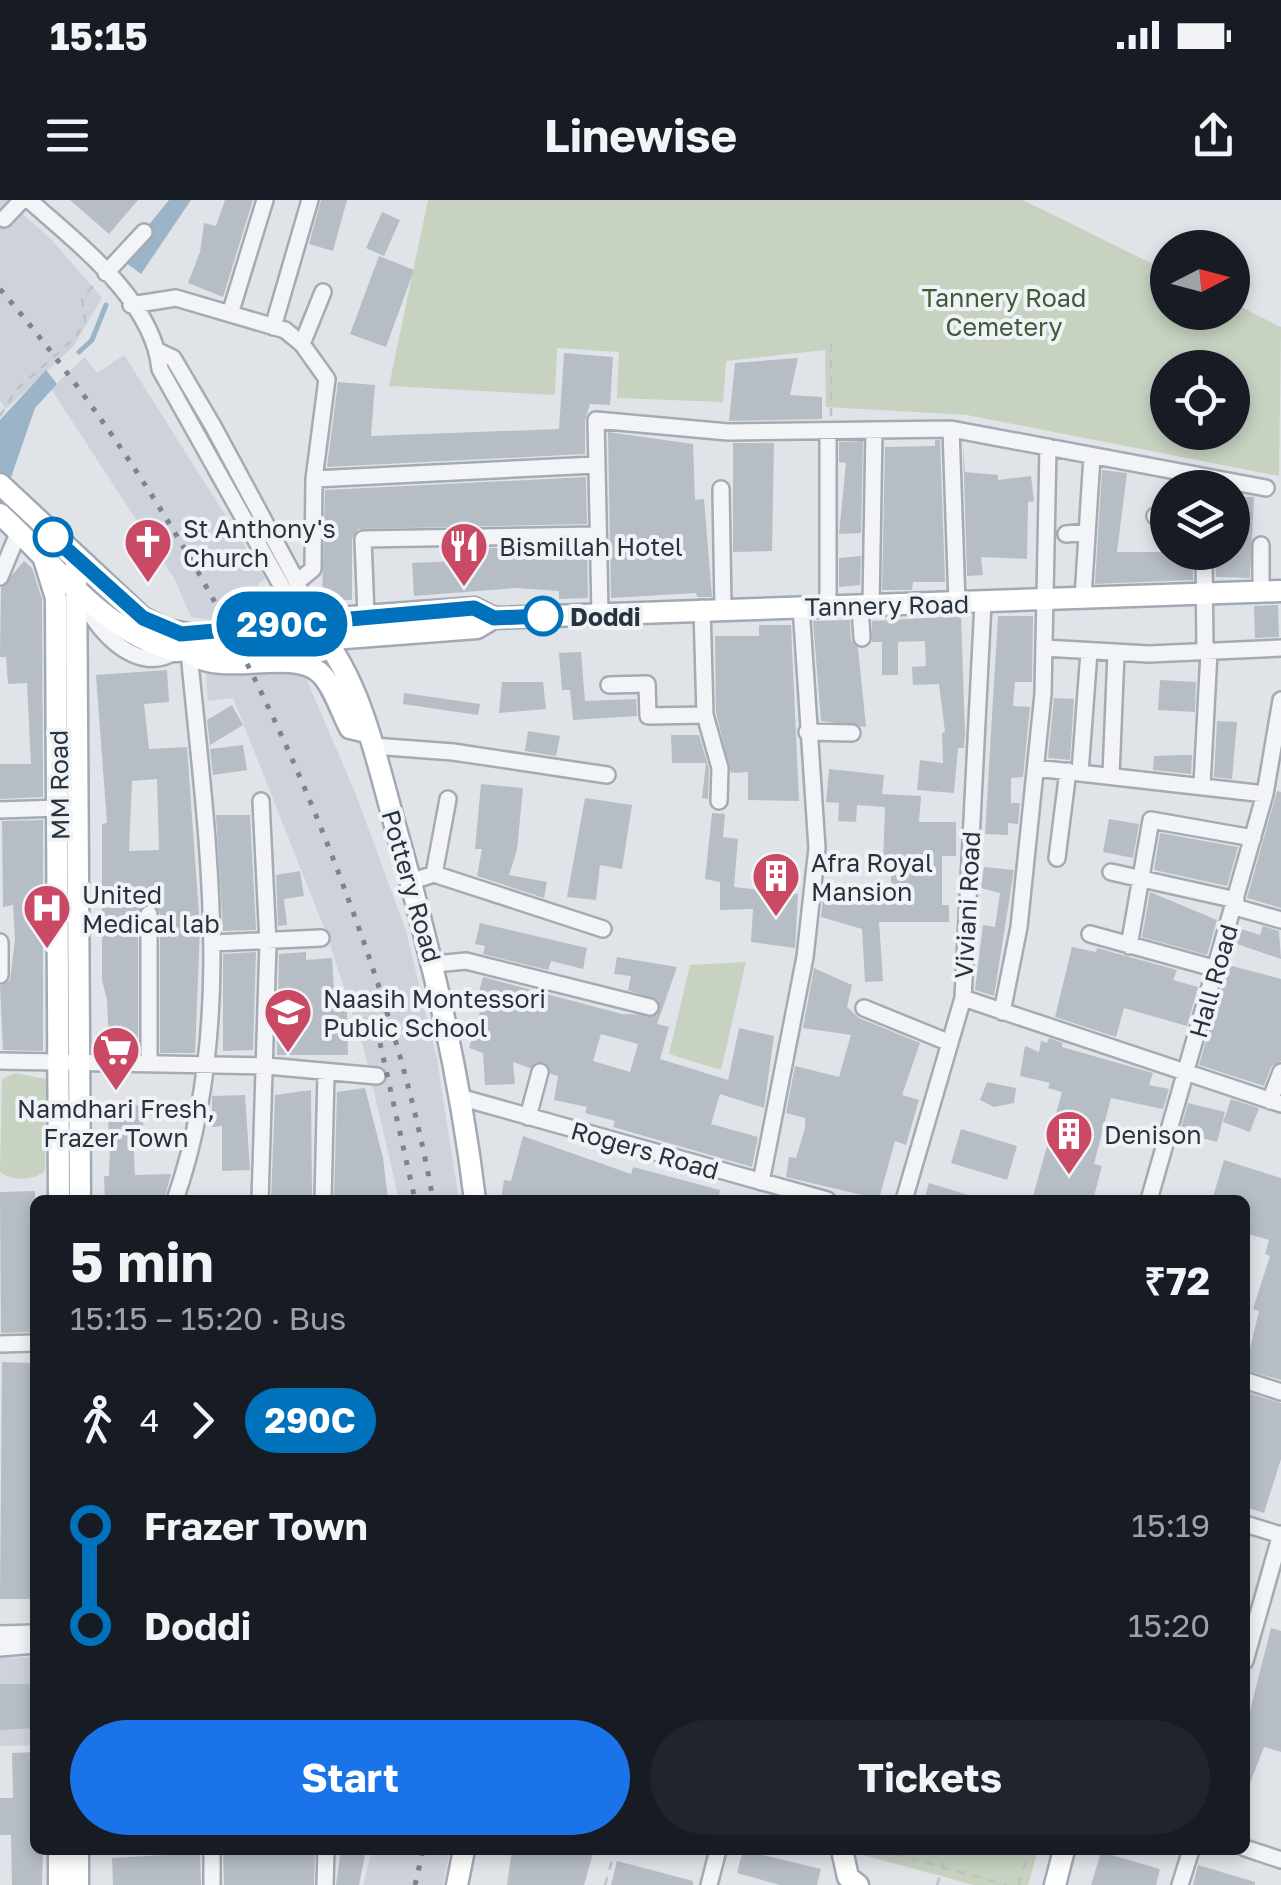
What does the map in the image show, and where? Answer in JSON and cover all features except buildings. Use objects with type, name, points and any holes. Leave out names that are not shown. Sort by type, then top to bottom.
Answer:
[{"type":"main road","name":"Tannery Road","points":[[2,486],[143,618],[181,634],[474,608],[494,618]]},
{"type":"main road","points":[[0,514],[78,589],[154,646],[210,661],[312,668],[325,680],[350,728],[370,739]]},
{"type":"main road","name":"MM Road","points":[[41,552],[56,598],[59,1195]]},
{"type":"main road","name":"MM Road","points":[[76,559],[80,1195]]},
{"type":"main road","name":"Tannery Road","points":[[182,652],[252,642],[477,628],[494,618],[1271,592]]},
{"type":"main road","points":[[309,620],[328,639]]},
{"type":"main road","name":"Pottery Road","points":[[328,639],[370,739],[435,964],[463,1098],[474,1195]]},
{"type":"main road","points":[[59,1855],[59,1885]]},
{"type":"main road","points":[[78,1855],[78,1885]]},
{"type":"main road","points":[[461,1883],[464,1855]]},
{"type":"main road","points":[[461,1883],[474,1855]]},
{"type":"main road","points":[[843,1855],[848,1878],[858,1885]]},
{"type":"main road","points":[[1055,1885],[1063,1855]]},
{"type":"street","points":[[4,219],[25,200],[119,289],[158,350],[160,369],[290,601],[309,620]]},
{"type":"street","points":[[230,314],[265,200]]},
{"type":"street","points":[[273,326],[310,200]]},
{"type":"street","points":[[119,289],[144,232]]},
{"type":"street","points":[[119,289],[176,298],[273,326],[302,344],[327,379],[314,479],[312,569],[297,582]]},
{"type":"street","points":[[302,344],[323,292]]},
{"type":"street","points":[[158,350],[173,358],[297,582],[309,620]]},
{"type":"street","points":[[600,613],[596,420],[728,432],[951,429],[1266,488]]},
{"type":"street","points":[[951,429],[957,603]]},
{"type":"street","points":[[862,638],[874,430]]},
{"type":"street","points":[[828,606],[830,433]]},
{"type":"street","points":[[1002,1012],[1019,927],[1036,768],[1046,600],[1048,447]]},
{"type":"street","points":[[1083,598],[1092,456]]},
{"type":"street","points":[[314,479],[595,465]]},
{"type":"street","points":[[718,801],[720,768],[705,715],[721,489]]},
{"type":"street","points":[[0,577],[19,532]]},
{"type":"street","points":[[1066,534],[1087,532]]},
{"type":"street","points":[[366,615],[363,539],[597,535]]},
{"type":"street","points":[[1261,546],[1271,592]]},
{"type":"street","points":[[1202,785],[1207,653],[1204,570]]},
{"type":"street","name":"Viviani Road","points":[[905,1195],[963,998],[983,603]]},
{"type":"street","points":[[761,1182],[805,957],[817,848],[801,606]]},
{"type":"street","points":[[1044,648],[1116,653],[1281,648]]},
{"type":"street","points":[[177,1195],[192,1145],[204,1066],[213,942],[182,652]]},
{"type":"street","points":[[1057,858],[1074,772],[1089,652]]},
{"type":"street","points":[[1111,775],[1116,653]]},
{"type":"street","points":[[609,685],[646,684],[648,716],[705,715]]},
{"type":"street","name":"Hall Road","points":[[1150,1195],[1277,760],[1281,700]]},
{"type":"street","points":[[807,732],[852,733]]},
{"type":"street","points":[[370,739],[607,775]]},
{"type":"street","points":[[1036,768],[1265,794]]},
{"type":"street","points":[[434,874],[448,800]]},
{"type":"street","points":[[260,1195],[268,943],[261,802]]},
{"type":"street","points":[[0,810],[60,808]]},
{"type":"street","points":[[1129,946],[1151,820],[1253,838]]},
{"type":"street","points":[[1111,872],[1236,903],[1281,920]]},
{"type":"street","points":[[412,881],[434,874],[603,929]]},
{"type":"street","points":[[149,1064],[150,914]]},
{"type":"street","points":[[1090,934],[1217,969]]},
{"type":"street","points":[[213,942],[268,943],[321,938]]},
{"type":"street","points":[[0,942],[0,975]]},
{"type":"street","points":[[435,964],[466,961],[650,1006]]},
{"type":"street","points":[[963,998],[1276,1103],[1281,1072]]},
{"type":"street","points":[[864,1008],[950,1043]]},
{"type":"street","points":[[0,1061],[267,1066],[376,1076]]},
{"type":"street","points":[[528,1117],[540,1072]]},
{"type":"street","points":[[322,1195],[326,1073]]},
{"type":"street","name":"Rogers Road","points":[[463,1098],[809,1195]]},
{"type":"street","points":[[0,1344],[30,1343]]},
{"type":"street","points":[[1250,1382],[1281,1392]]},
{"type":"street","points":[[1250,1526],[1280,1539]]},
{"type":"street","points":[[1250,1535],[1280,1539]]},
{"type":"street","points":[[1250,1644],[1280,1539]]},
{"type":"street","points":[[0,1634],[30,1633]]},
{"type":"street","points":[[0,1648],[30,1645]]},
{"type":"street","points":[[1250,1850],[1281,1860]]},
{"type":"street","points":[[212,1855],[212,1885]]},
{"type":"street","points":[[325,1885],[326,1855]]},
{"type":"street","points":[[709,1885],[717,1855]]},
{"type":"street","points":[[1180,1885],[1189,1855]]},
{"type":"path","points":[[0,416],[16,390],[74,338],[84,321],[82,298],[119,289]]},
{"type":"path","points":[[830,433],[832,344]]},
{"type":"path","points":[[605,1885],[614,1855]]},
{"type":"path","points":[[898,1855],[1006,1885]]},
{"type":"path","points":[[937,1885],[947,1855]]},
{"type":"path","points":[[1019,1885],[1028,1855]]},
{"type":"shaded area","points":[[0,200],[7,200],[52,240],[102,298],[73,347],[6,409],[0,401]]},
{"type":"shaded area","points":[[124,355],[265,578],[258,584],[265,596],[243,613],[215,620],[191,617],[174,578],[51,389],[85,357],[97,373]]},
{"type":"shaded area","points":[[283,646],[305,676],[355,792],[406,931],[437,1059],[458,1195],[398,1195],[365,1053],[327,935],[233,698],[208,701],[205,659]]},
{"type":"shaded area","points":[[30,1657],[30,1745],[0,1746],[0,1658]]},
{"type":"shaded area","points":[[371,1855],[449,1855],[443,1885],[363,1885]]},
{"type":"green space","name":"Tannery Road Cemetery","points":[[428,200],[1023,200],[1150,263],[1150,330],[1250,330],[1250,312],[1281,327],[1279,476],[967,415],[826,407],[825,350],[726,361],[723,402],[617,398],[619,352],[557,348],[555,395],[389,386]]},
{"type":"green space","points":[[746,962],[721,1070],[669,1054],[690,965]]},
{"type":"green space","points":[[15,1073],[46,1079],[45,1171],[29,1178],[0,1172],[2,1079]]},
{"type":"green space","points":[[863,1855],[1037,1855],[1028,1885],[974,1885]]},
{"type":"water","points":[[169,200],[191,200],[141,274],[121,259]]},
{"type":"water","points":[[46,370],[57,384],[35,408],[9,483],[0,471],[0,420]]},
{"type":"waterway","points":[[79,352],[92,340],[106,305]]},
{"type":"railway","points":[[0,289],[107,428],[155,501],[241,652],[279,731],[314,811],[373,968],[407,1083],[432,1195]]},
{"type":"railway","points":[[380,1043],[414,1195]]},
{"type":"railway","points":[[415,1885],[422,1855]]},
{"type":"bus line","name":"290C","points":[[53,537],[143,618],[181,634],[474,608],[494,618],[543,616]]},
{"type":"place","name":"St Anthony's Church","points":[[148,584]]},
{"type":"place","name":"Bismillah Hotel","points":[[464,588]]},
{"type":"place","name":"Doddi","points":[[543,616]]},
{"type":"place","name":"Afra Royal Mansion","points":[[776,918]]},
{"type":"place","name":"United Medical lab","points":[[47,950]]},
{"type":"place","name":"Naasih Montessori Public School","points":[[288,1054]]},
{"type":"place","name":"Namdhari Fresh, Frazer Town","points":[[116,1092]]},
{"type":"place","name":"Denison","points":[[1069,1176]]}]
